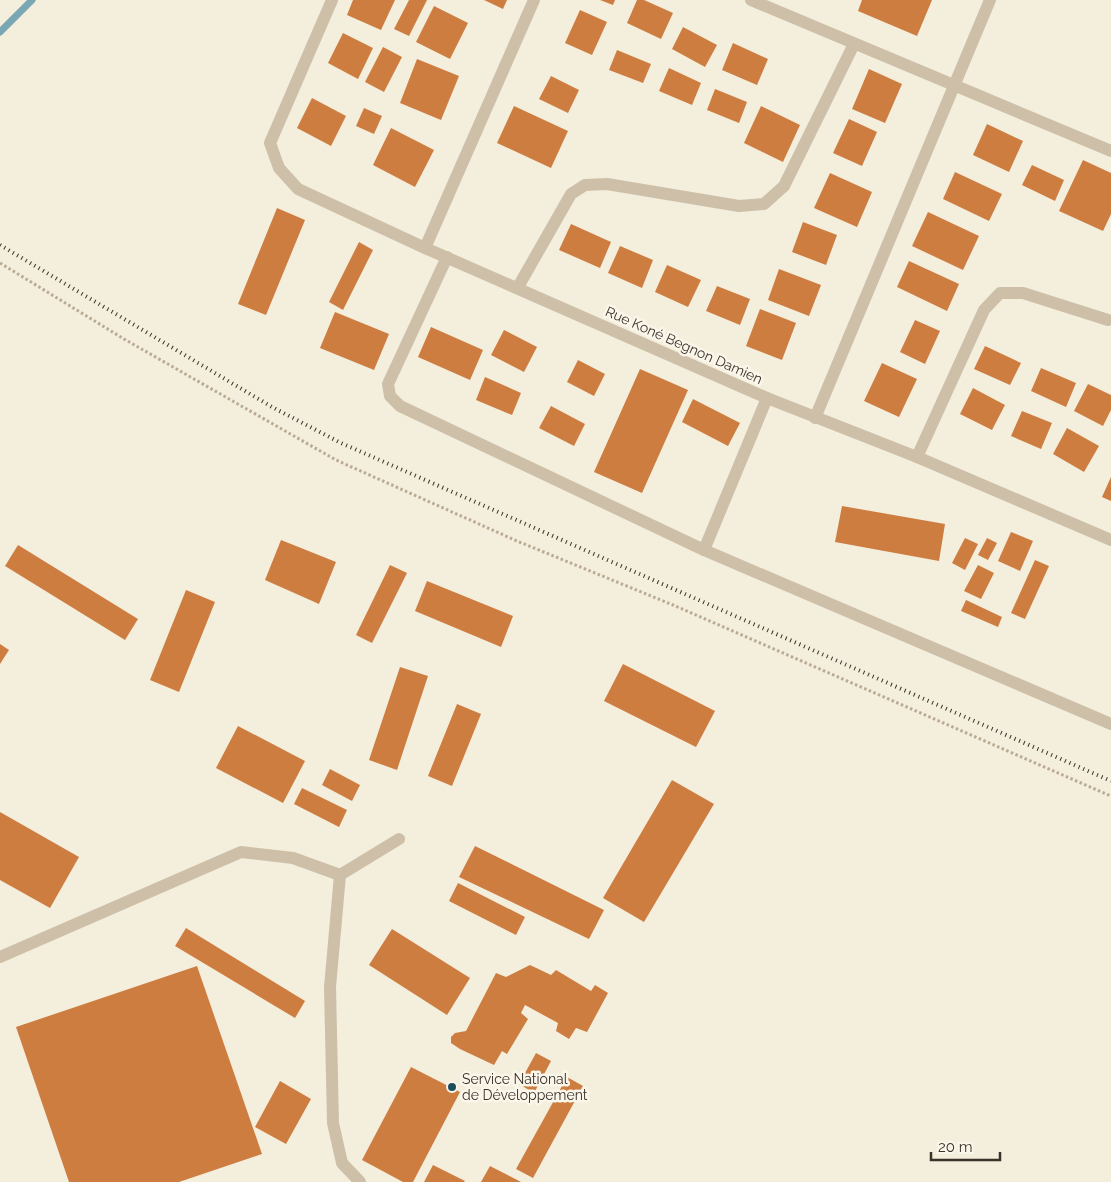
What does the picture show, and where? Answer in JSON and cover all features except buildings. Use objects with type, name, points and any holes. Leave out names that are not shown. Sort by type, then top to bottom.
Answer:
[{"type":"street","name":"Rue Koné Begnon Damien","points":[[332,0],[270,143],[278,168],[298,189],[425,248],[518,287],[767,398],[917,458],[1111,540]]},
{"type":"street","points":[[425,248],[534,0]]},
{"type":"street","points":[[751,0],[1111,151]]},
{"type":"street","points":[[815,418],[990,0]]},
{"type":"street","points":[[518,287],[571,194],[585,185],[607,184],[739,206],[764,204],[784,186],[854,44]]},
{"type":"street","points":[[446,257],[388,384],[387,390],[394,401],[400,406],[704,550],[1111,724]]},
{"type":"street","points":[[917,458],[984,310],[1000,293],[1023,293],[1108,320]]},
{"type":"street","points":[[704,550],[767,398]]},
{"type":"street","points":[[340,875],[399,839]]},
{"type":"street","points":[[0,957],[241,852],[293,858],[340,875]]},
{"type":"street","points":[[340,875],[330,987],[333,1123],[342,1162],[360,1182]]},
{"type":"path","points":[[0,263],[124,339],[336,460],[517,541],[673,605],[1111,796]]},
{"type":"waterway","points":[[0,32],[32,0]]},
{"type":"railway","points":[[0,245],[272,407],[341,443],[1111,781]]},
{"type":"place","name":"Service National de Développement","points":[[452,1087]]}]
